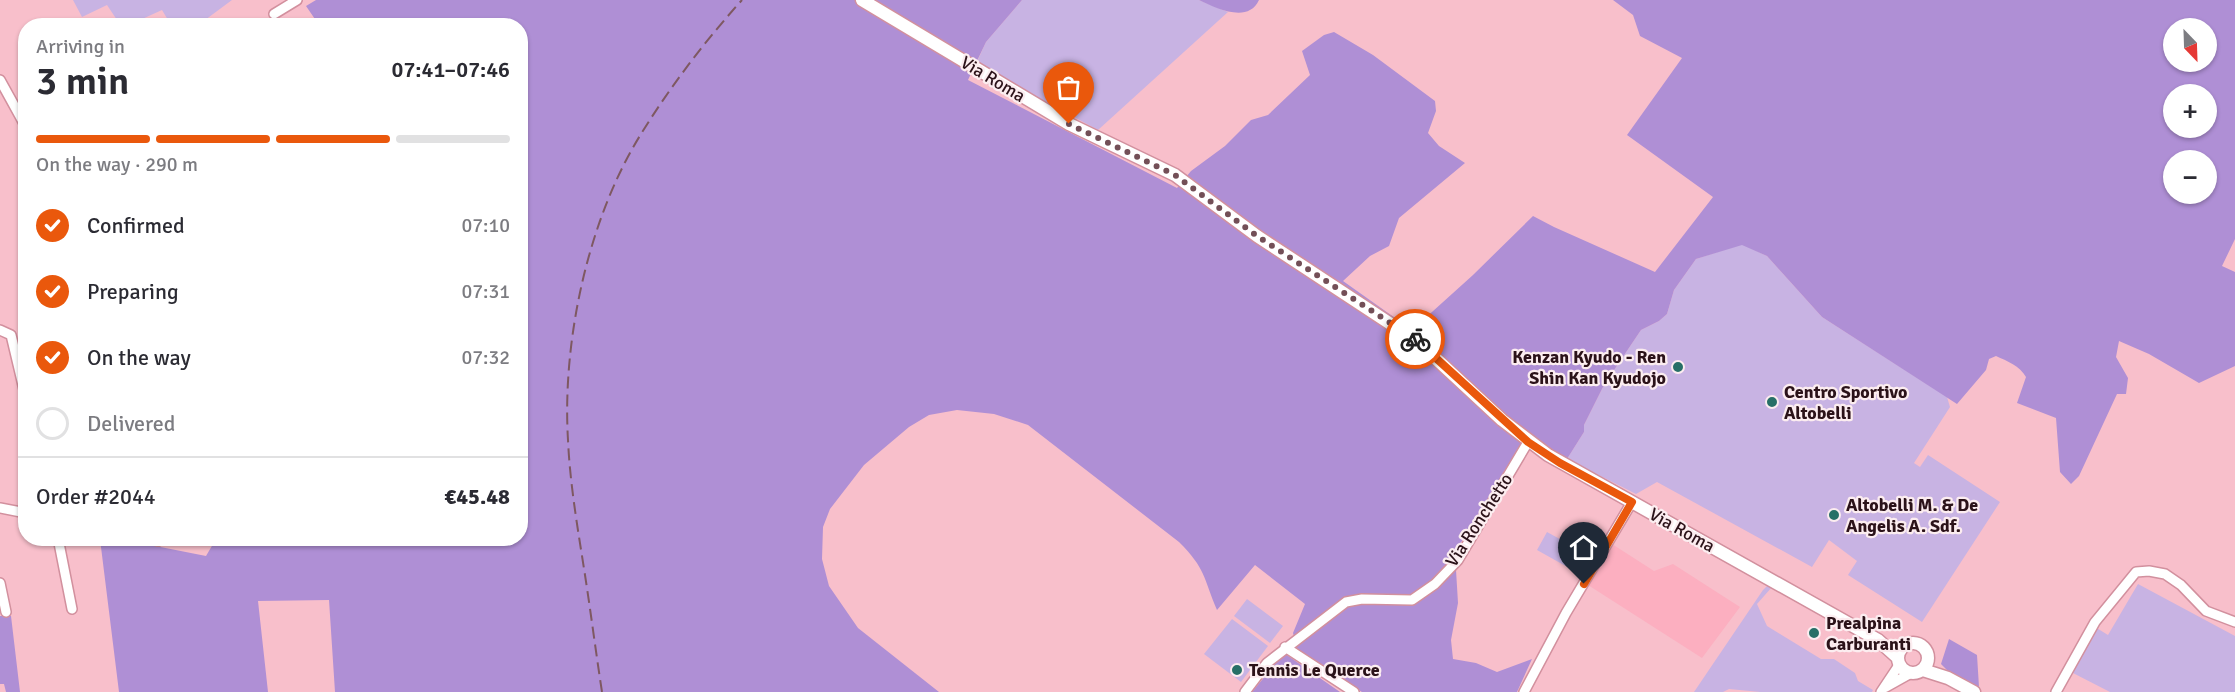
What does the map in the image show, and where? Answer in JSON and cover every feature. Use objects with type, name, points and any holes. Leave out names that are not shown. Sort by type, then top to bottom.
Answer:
[{"type":"street","points":[[274,14],[297,0]]},
{"type":"street","name":"Via Roma","points":[[862,0],[1069,124],[1175,175],[1257,236],[1418,342],[1528,442],[1560,463],[1878,640],[1906,672],[1948,678],[1974,692]]},
{"type":"street","points":[[0,80],[18,113]]},
{"type":"street","points":[[0,330],[11,335],[18,364]]},
{"type":"street","name":"Via Ronchetto","points":[[1245,692],[1267,663],[1346,602],[1362,599],[1412,600],[1435,584],[1458,560],[1528,442]]},
{"type":"street","points":[[1524,692],[1566,614],[1632,502]]},
{"type":"street","points":[[0,508],[18,511]]},
{"type":"street","points":[[60,546],[72,609]]},
{"type":"street","points":[[2056,692],[2084,639],[2136,572],[2149,571],[2165,574],[2181,585],[2206,611],[2235,622]]},
{"type":"street","points":[[0,583],[6,612]]},
{"type":"street","name":"Via Roma","points":[[1878,640],[1919,645],[1948,678]]},
{"type":"street","points":[[1882,690],[1898,662],[1901,649],[1909,644]]},
{"type":"street","points":[[1285,647],[1354,692]]},
{"type":"street","points":[[1882,690],[1917,672],[1928,657]]},
{"type":"shaded area","points":[[73,0],[232,0],[208,18],[167,18],[162,10],[144,18],[116,18],[107,5],[82,17]]},
{"type":"shaded area","points":[[316,0],[1022,0],[986,42],[968,80],[1177,188],[1191,171],[1225,146],[1251,120],[1268,115],[1310,75],[1302,51],[1324,35],[1334,32],[1373,55],[1435,101],[1436,111],[1428,133],[1439,146],[1465,163],[1399,218],[1389,246],[1370,256],[1343,281],[1412,330],[1533,216],[1655,272],[1713,197],[1627,135],[1682,58],[1640,36],[1633,15],[1613,0],[2235,0],[2235,239],[2222,266],[2235,272],[2235,366],[2199,383],[2149,354],[2119,341],[2116,357],[2128,378],[2126,394],[2117,394],[2079,476],[2071,484],[2060,472],[2056,418],[2017,403],[2026,377],[2013,364],[1996,356],[1989,359],[1986,370],[1957,404],[1822,317],[1767,256],[1742,245],[1696,259],[1674,290],[1667,314],[1641,330],[1604,385],[1584,425],[1584,432],[1567,459],[1528,438],[1460,544],[1456,570],[1458,603],[1451,640],[1453,659],[1476,663],[1497,672],[1532,659],[1517,692],[1362,692],[1298,652],[1293,633],[1305,604],[1255,565],[1217,610],[1199,567],[1179,542],[1028,425],[994,414],[957,410],[929,415],[909,427],[864,465],[830,509],[823,527],[822,559],[829,586],[858,628],[939,692],[335,692],[329,600],[258,601],[268,692],[119,692],[101,546],[155,546],[206,556],[212,546],[528,546],[528,18],[314,18],[306,6]]},
{"type":"shaded area","points":[[1022,0],[1199,0],[1228,12],[1098,130],[976,64],[986,42]]},
{"type":"shaded area","points":[[1199,0],[1259,0],[1254,7],[1240,13],[1223,10]]},
{"type":"shaded area","name":"Centro Sportivo Altobelli","points":[[1742,244],[1767,256],[1822,317],[1947,397],[1950,407],[1914,463],[1920,467],[1928,455],[2000,502],[1922,622],[1848,575],[1857,561],[1829,540],[1812,567],[1657,482],[1636,494],[1567,459],[1584,432],[1584,425],[1604,385],[1641,330],[1667,314],[1674,290],[1696,259]]},
{"type":"shaded area","points":[[1547,532],[1589,555],[1578,573],[1537,550]]},
{"type":"shaded area","points":[[1612,544],[1654,571],[1673,564],[1740,607],[1702,658],[1588,585]]},
{"type":"shaded area","points":[[2138,584],[2235,636],[2235,692],[2110,692],[2071,672],[2095,627],[2108,635]]},
{"type":"shaded area","points":[[1768,585],[1772,587],[1757,604],[1767,626],[1821,659],[1834,659],[1855,673],[1858,681],[1873,690],[1872,692],[1760,692],[1729,689],[1723,692],[1694,692]]},
{"type":"shaded area","points":[[1247,599],[1283,626],[1270,643],[1234,616]]},
{"type":"shaded area","points":[[0,616],[11,616],[20,692],[6,692],[4,684],[0,684]]},
{"type":"shaded area","points":[[1232,619],[1268,646],[1241,682],[1204,654]]},
{"type":"shaded area","points":[[1949,639],[1977,655],[1979,687],[1947,670],[1941,664]]},
{"type":"shaded area","points":[[1284,653],[1340,692],[1252,692]]},
{"type":"railway","points":[[602,692],[575,508],[568,440],[569,362],[582,282],[606,204],[622,167],[641,134],[688,65],[742,0]]},
{"type":"way so far","points":[[1069,124],[1175,175],[1257,236],[1415,339]]},
{"type":"place","name":"Kenzan Kyudo - Ren Shin Kan Kyudojo","points":[[1678,367]]},
{"type":"place","name":"Centro Sportivo Altobelli","points":[[1772,402]]},
{"type":"place","name":"Altobelli M. & De Angelis A. Sdf.","points":[[1834,515]]},
{"type":"place","name":"Prealpina Carburanti","points":[[1814,633]]},
{"type":"place","name":"Tennis Le Querce","points":[[1237,670]]},
{"type":"route","points":[[1415,339],[1528,442],[1560,463],[1632,502],[1584,584]]}]
